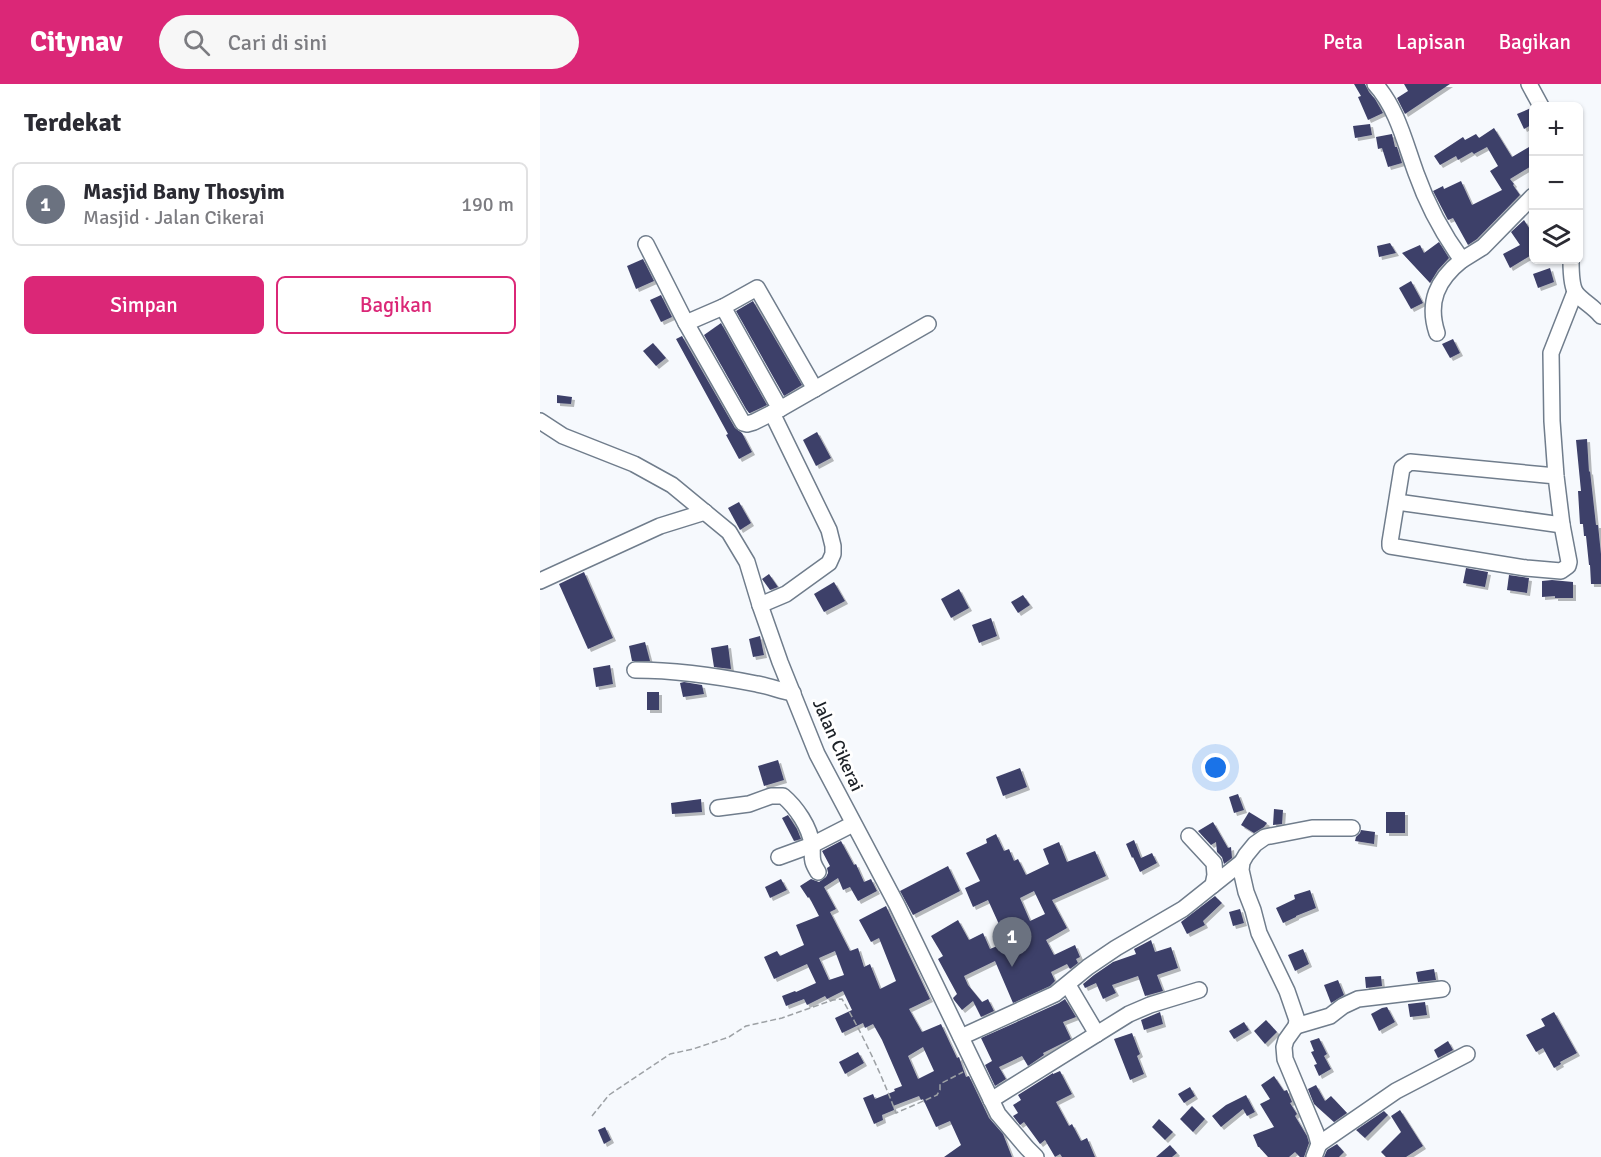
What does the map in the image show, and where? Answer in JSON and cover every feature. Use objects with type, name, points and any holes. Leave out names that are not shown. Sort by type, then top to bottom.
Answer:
[{"type":"street","points":[[1375,84],[1384,95],[1401,131],[1416,175],[1433,212],[1462,260]]},
{"type":"street","points":[[1529,84],[1539,102]]},
{"type":"street","points":[[1437,333],[1432,313],[1437,292],[1447,273],[1483,247],[1529,200]]},
{"type":"street","points":[[646,244],[686,323],[743,423],[750,424],[776,411],[928,324]]},
{"type":"street","points":[[1556,476],[1410,462],[1402,468],[1390,542],[1392,547],[1526,568],[1561,571],[1568,567],[1556,476],[1551,353],[1575,292],[1571,264]]},
{"type":"street","points":[[686,323],[723,307],[757,288],[815,389]]},
{"type":"street","points":[[1575,292],[1601,316]]},
{"type":"street","points":[[723,307],[776,411],[829,530],[833,546],[833,554],[829,562],[786,594],[760,605]]},
{"type":"street","name":"Jalan Cikerai","points":[[540,421],[563,436],[634,464],[672,485],[729,532],[747,562],[760,605],[817,754],[897,905],[998,1114],[1036,1157]]},
{"type":"street","points":[[1397,502],[1562,525]]},
{"type":"street","points":[[540,581],[660,526],[705,512]]},
{"type":"street","points":[[635,670],[655,670],[729,679],[794,693]]},
{"type":"street","points":[[718,807],[749,804],[771,796],[783,796],[807,827],[812,845],[812,862],[818,872]]},
{"type":"street","points":[[779,857],[812,845],[853,824]]},
{"type":"street","points":[[961,1037],[1055,994],[1116,948],[1183,909],[1242,862],[1255,844],[1265,837],[1312,828],[1352,828]]},
{"type":"street","points":[[1189,836],[1214,862],[1213,885]]},
{"type":"street","points":[[1242,862],[1241,870],[1246,892],[1259,933],[1287,991],[1297,1020],[1296,1026],[1286,1040],[1285,1059],[1316,1133],[1317,1150]]},
{"type":"street","points":[[1068,985],[1097,1034]]},
{"type":"street","points":[[1296,1026],[1330,1016],[1343,1006],[1358,999],[1442,989]]},
{"type":"street","points":[[991,1100],[1129,1014],[1199,990]]},
{"type":"street","points":[[1317,1150],[1396,1091],[1467,1054]]},
{"type":"path","points":[[592,1116],[609,1095],[670,1054],[729,1037],[746,1026],[782,1018],[833,1000],[842,999],[861,1032],[886,1085],[896,1113],[937,1095],[940,1084],[975,1066]]},
{"type":"building","points":[[1354,84],[1365,84],[1383,113],[1368,120],[1358,97],[1361,96]]},
{"type":"building","points":[[1404,84],[1450,84],[1405,114],[1397,98],[1408,91]]},
{"type":"building","points":[[1529,109],[1529,126],[1524,129],[1517,114]]},
{"type":"building","points":[[1370,124],[1372,135],[1355,138],[1353,126]]},
{"type":"building","points":[[1494,128],[1512,157],[1529,147],[1529,167],[1510,179],[1520,195],[1477,239],[1468,245],[1453,218],[1448,220],[1433,191],[1443,186],[1444,189],[1461,181],[1472,205],[1502,190],[1490,171],[1498,166],[1487,147],[1458,160],[1456,156],[1440,165],[1434,156],[1463,137],[1465,140],[1476,134],[1479,138]]},
{"type":"building","points":[[1392,134],[1402,163],[1388,167],[1382,148],[1378,149],[1376,137]]},
{"type":"building","points":[[1524,220],[1529,228],[1529,256],[1510,268],[1503,254],[1520,245],[1511,232]]},
{"type":"building","points":[[1439,242],[1449,258],[1430,283],[1402,253],[1420,245],[1424,253]]},
{"type":"building","points":[[1390,243],[1396,253],[1379,257],[1377,246]]},
{"type":"building","points":[[643,259],[654,281],[636,289],[627,266]]},
{"type":"building","points":[[1550,268],[1554,282],[1538,288],[1533,274]]},
{"type":"building","points":[[1411,281],[1423,303],[1411,309],[1399,288]]},
{"type":"building","points":[[661,295],[672,317],[661,322],[650,300]]},
{"type":"building","points":[[753,301],[802,385],[784,396],[736,311]]},
{"type":"building","points":[[721,323],[767,405],[750,413],[704,335]]},
{"type":"building","points":[[682,336],[735,428],[742,433],[752,452],[739,459],[726,435],[728,434],[676,339]]},
{"type":"building","points":[[1453,339],[1460,353],[1450,358],[1442,344]]},
{"type":"building","points":[[653,343],[666,358],[656,366],[643,351]]},
{"type":"building","points":[[557,395],[572,397],[571,404],[557,403]]},
{"type":"building","points":[[817,432],[831,458],[816,466],[803,440]]},
{"type":"building","points":[[1587,439],[1589,472],[1601,554],[1601,584],[1591,584],[1586,536],[1584,536],[1583,524],[1580,524],[1578,491],[1581,491],[1576,440]]},
{"type":"building","points":[[739,502],[751,523],[740,530],[728,508]]},
{"type":"building","points":[[1466,568],[1488,572],[1485,587],[1463,583]]},
{"type":"building","points":[[584,572],[613,638],[588,649],[559,584]]},
{"type":"building","points":[[769,574],[778,587],[770,590],[762,579]]},
{"type":"building","points":[[1509,575],[1529,578],[1527,593],[1507,590]]},
{"type":"building","points":[[1542,581],[1573,582],[1573,598],[1542,597]]},
{"type":"building","points":[[834,582],[845,601],[824,612],[814,594]]},
{"type":"building","points":[[959,589],[969,608],[951,618],[941,599]]},
{"type":"building","points":[[1023,595],[1030,605],[1018,613],[1011,602]]},
{"type":"building","points":[[991,618],[997,636],[979,643],[972,625]]},
{"type":"building","points":[[760,636],[764,655],[753,657],[749,639]]},
{"type":"building","points":[[645,642],[650,661],[632,661],[629,646]]},
{"type":"building","points":[[728,645],[731,669],[714,667],[711,648]]},
{"type":"building","points":[[610,665],[613,684],[596,687],[593,668]]},
{"type":"building","points":[[680,683],[702,685],[704,694],[683,697]]},
{"type":"building","points":[[647,692],[659,692],[659,710],[647,710]]},
{"type":"building","points":[[778,760],[784,780],[764,786],[758,766]]},
{"type":"building","points":[[1020,768],[1027,787],[1003,796],[996,777]]},
{"type":"building","points":[[1238,794],[1244,810],[1234,813],[1229,797]]},
{"type":"building","points":[[701,799],[702,812],[672,814],[671,803]]},
{"type":"building","points":[[1274,809],[1283,810],[1282,824],[1273,825]]},
{"type":"building","points":[[1249,812],[1267,823],[1254,833],[1241,825]]},
{"type":"building","points":[[1386,812],[1405,812],[1405,833],[1386,833]]},
{"type":"building","points":[[788,815],[801,839],[794,841],[782,818]]},
{"type":"building","points":[[1213,822],[1228,848],[1231,847],[1232,858],[1224,864],[1217,852],[1216,842],[1211,845],[1198,831]]},
{"type":"building","points":[[1361,830],[1375,832],[1374,844],[1355,841]]},
{"type":"building","points":[[996,834],[1004,851],[1009,849],[1014,861],[1018,859],[1026,875],[1049,864],[1043,849],[1059,842],[1067,862],[1095,851],[1106,876],[1052,900],[1067,928],[1046,940],[1054,955],[1075,945],[1080,957],[1076,959],[1078,963],[1070,969],[1067,964],[1051,972],[1055,981],[1050,986],[1013,1003],[995,961],[964,976],[968,985],[982,1002],[988,999],[994,1011],[981,1017],[973,1001],[962,1010],[954,1000],[957,994],[938,959],[943,956],[931,936],[958,920],[969,940],[983,933],[990,949],[1007,942],[988,900],[973,907],[965,888],[980,881],[966,853],[987,843],[986,839]],"holes":[[[1034,891],[1045,914],[1030,921],[1020,898]]]},
{"type":"building","points":[[1134,840],[1141,858],[1152,853],[1157,863],[1140,872],[1126,844]]},
{"type":"building","points":[[841,841],[854,865],[856,864],[864,882],[871,879],[877,891],[858,901],[850,887],[843,890],[838,878],[824,887],[836,909],[830,912],[850,951],[858,948],[864,967],[870,964],[880,989],[896,981],[879,938],[871,942],[859,920],[886,906],[930,999],[909,1009],[922,1032],[941,1024],[957,1058],[959,1057],[966,1077],[969,1076],[989,1118],[1003,1134],[1012,1157],[944,1157],[961,1145],[950,1121],[936,1127],[923,1099],[921,1100],[919,1096],[893,1106],[894,1110],[882,1115],[883,1120],[874,1124],[863,1098],[873,1094],[875,1099],[902,1086],[873,1024],[865,1028],[863,1023],[842,1033],[835,1018],[852,1010],[843,991],[827,999],[825,996],[807,1005],[804,999],[786,1006],[782,996],[816,983],[807,964],[774,979],[764,957],[777,951],[780,956],[804,945],[796,925],[819,916],[800,886],[811,879],[819,882],[826,877],[827,868],[830,866],[822,851]],"holes":[[[835,951],[844,975],[829,980],[819,958]],[[923,1047],[934,1071],[918,1079],[908,1056]]]},
{"type":"building","points":[[948,866],[960,891],[913,915],[900,891]]},
{"type":"building","points":[[781,879],[787,890],[770,898],[765,887]]},
{"type":"building","points":[[1310,890],[1316,908],[1283,923],[1276,908],[1295,899],[1294,895]]},
{"type":"building","points":[[1215,896],[1222,903],[1203,921],[1205,925],[1187,934],[1181,922]]},
{"type":"building","points":[[1240,909],[1244,923],[1233,926],[1229,912]]},
{"type":"building","points":[[1151,940],[1155,952],[1171,947],[1178,968],[1157,975],[1163,991],[1145,996],[1138,976],[1112,985],[1116,993],[1103,999],[1096,983],[1085,988],[1083,984],[1094,975],[1113,962],[1136,954],[1134,949]]},
{"type":"building","points":[[1303,949],[1309,964],[1295,971],[1288,955]]},
{"type":"building","points":[[1434,969],[1436,980],[1418,982],[1416,972]]},
{"type":"building","points":[[1381,976],[1382,986],[1366,988],[1365,977]]},
{"type":"building","points":[[1338,980],[1344,995],[1331,1003],[1324,985]]},
{"type":"building","points":[[1065,999],[1076,1017],[1063,1022],[1071,1039],[1043,1053],[1044,1055],[1028,1066],[1022,1056],[999,1067],[1006,1079],[995,1086],[985,1065],[992,1061],[981,1038]]},
{"type":"building","points":[[1425,1002],[1427,1015],[1410,1017],[1408,1004]]},
{"type":"building","points":[[1387,1007],[1395,1022],[1379,1031],[1371,1014]]},
{"type":"building","points":[[1160,1012],[1163,1024],[1144,1030],[1141,1020]]},
{"type":"building","points":[[1554,1012],[1577,1053],[1554,1068],[1543,1048],[1536,1052],[1526,1035],[1545,1026],[1541,1019]]},
{"type":"building","points":[[1266,1020],[1277,1032],[1265,1044],[1254,1031]]},
{"type":"building","points":[[1244,1022],[1249,1030],[1234,1039],[1229,1031]]},
{"type":"building","points":[[1132,1033],[1144,1074],[1130,1080],[1114,1039]]},
{"type":"building","points":[[1319,1038],[1327,1054],[1324,1056],[1331,1069],[1319,1076],[1314,1065],[1317,1064],[1311,1052],[1314,1051],[1310,1041]]},
{"type":"building","points":[[1448,1041],[1453,1050],[1438,1058],[1434,1050]]},
{"type":"building","points":[[858,1052],[864,1063],[845,1074],[839,1062]]},
{"type":"building","points":[[1060,1071],[1072,1094],[1056,1102],[1069,1126],[1072,1124],[1081,1141],[1087,1138],[1095,1157],[1062,1157],[1060,1154],[1055,1157],[1045,1140],[1040,1144],[1024,1122],[1020,1125],[1013,1116],[1018,1113],[1013,1105],[1021,1100],[1018,1095]]},
{"type":"building","points":[[1274,1076],[1284,1091],[1287,1090],[1292,1102],[1290,1103],[1297,1114],[1295,1116],[1307,1136],[1309,1143],[1304,1157],[1300,1157],[1295,1152],[1289,1157],[1268,1157],[1258,1147],[1253,1135],[1274,1127],[1260,1104],[1270,1099],[1261,1085]]},
{"type":"building","points":[[1316,1085],[1325,1101],[1331,1096],[1347,1113],[1334,1122],[1314,1104],[1308,1089]]},
{"type":"building","points":[[1190,1087],[1195,1096],[1184,1103],[1178,1094]]},
{"type":"building","points":[[1246,1095],[1255,1112],[1247,1116],[1243,1109],[1221,1127],[1212,1116],[1226,1105]]},
{"type":"building","points":[[1192,1106],[1205,1119],[1193,1132],[1180,1119]]},
{"type":"building","points":[[1400,1110],[1423,1146],[1406,1157],[1386,1157],[1381,1152],[1401,1132],[1391,1116]]},
{"type":"building","points":[[1384,1111],[1388,1115],[1365,1138],[1356,1130]]},
{"type":"building","points":[[1159,1119],[1173,1132],[1165,1140],[1152,1127]]},
{"type":"building","points":[[605,1127],[611,1140],[604,1144],[598,1130]]},
{"type":"building","points":[[1337,1144],[1344,1152],[1339,1157],[1324,1157],[1327,1150]]},
{"type":"building","points":[[1170,1145],[1177,1153],[1172,1157],[1156,1157]]},
{"type":"place","name":"Masjid Bany Thosyim","points":[[1012,967]]}]
